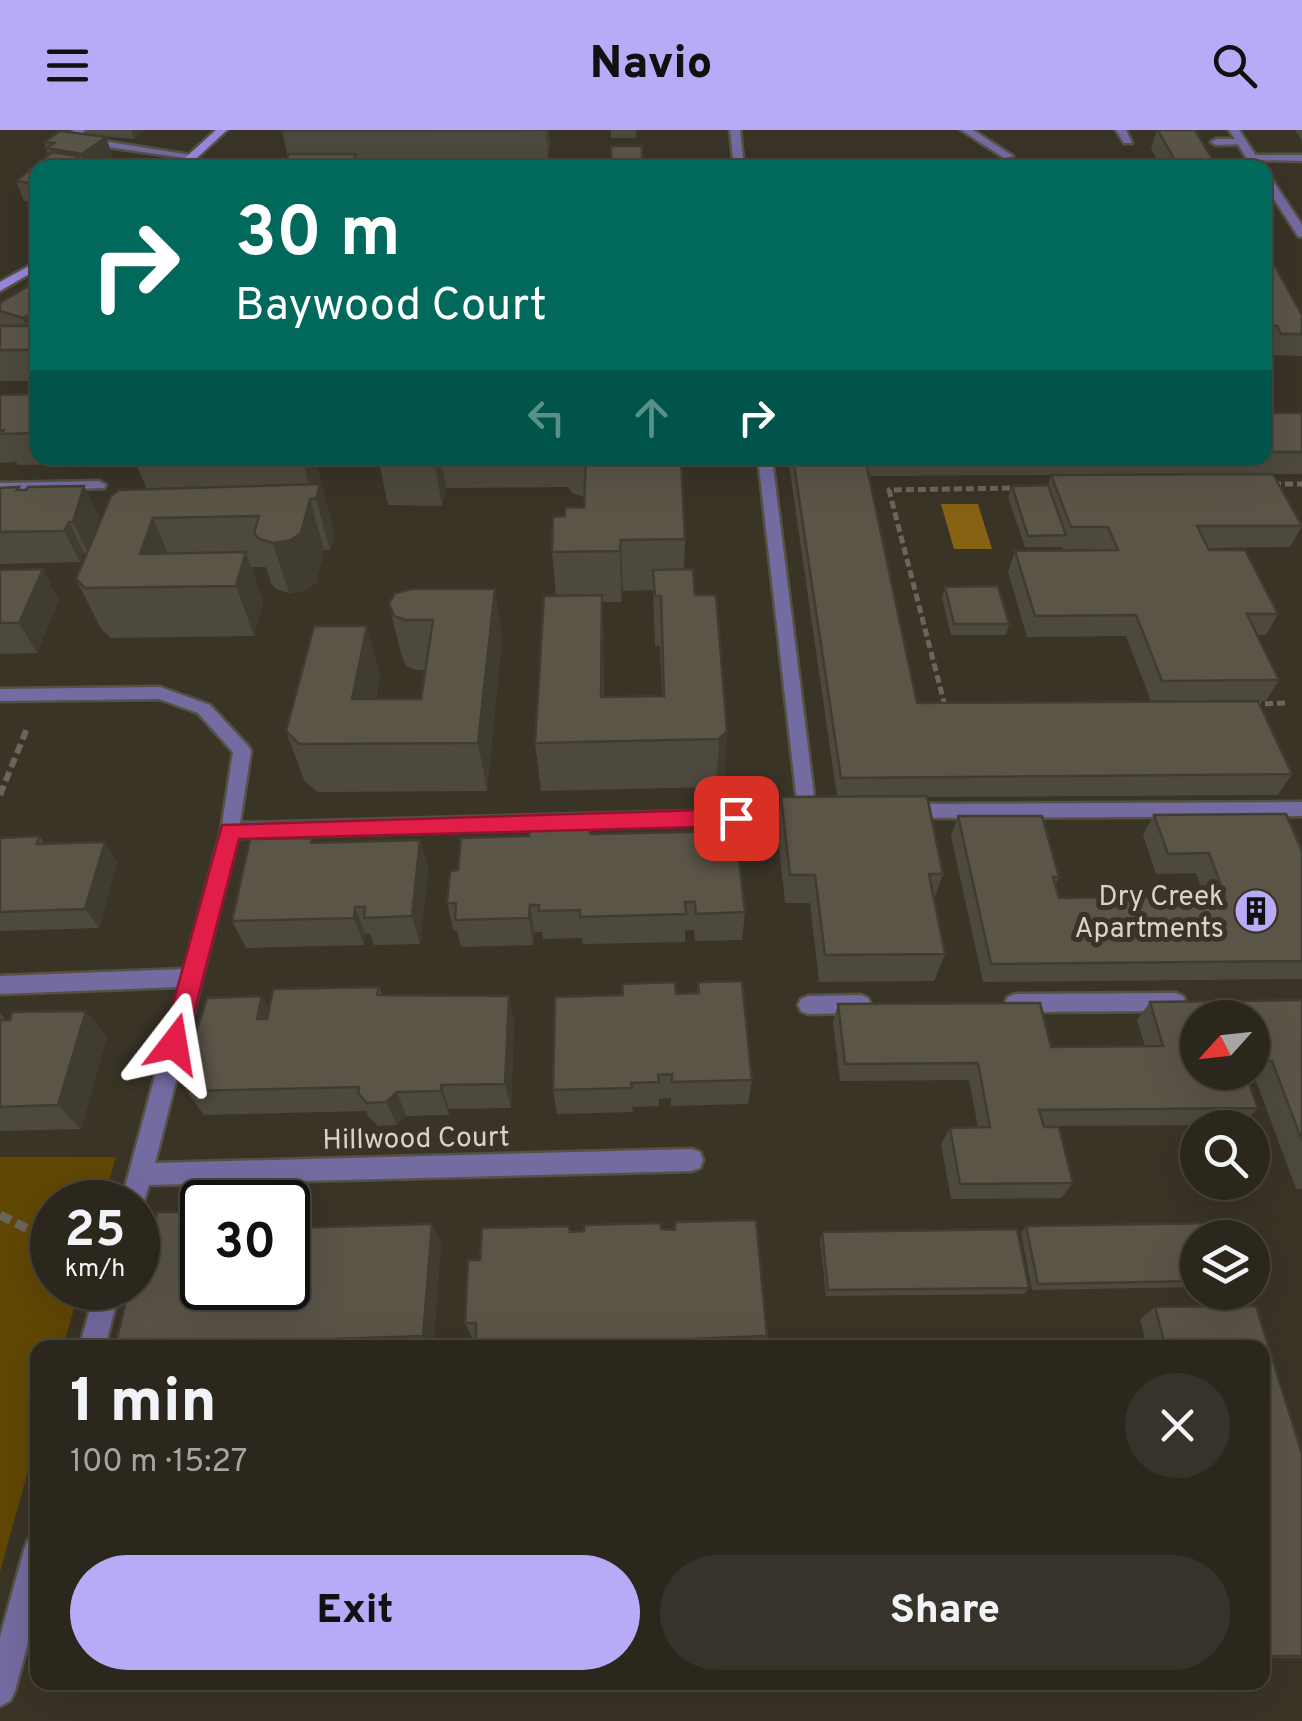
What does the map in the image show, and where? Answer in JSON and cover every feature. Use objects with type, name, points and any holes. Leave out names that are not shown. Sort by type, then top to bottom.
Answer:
[{"type":"main road","points":[[188,160],[222,130]]},
{"type":"main road","points":[[0,287],[30,269]]},
{"type":"street","points":[[80,130],[69,140],[192,156]]},
{"type":"street","points":[[735,130],[738,160]]},
{"type":"street","points":[[966,130],[1008,156]]},
{"type":"street","points":[[1234,130],[1255,160]]},
{"type":"street","points":[[1216,142],[1242,142]]},
{"type":"street","points":[[1272,161],[1302,158]]},
{"type":"street","points":[[1272,187],[1302,234]]},
{"type":"street","points":[[766,465],[807,811],[846,811]]},
{"type":"street","points":[[0,487],[99,485]]},
{"type":"street","points":[[0,695],[160,693],[204,709],[242,752],[230,831],[139,1180]]},
{"type":"street","points":[[886,811],[1302,809]]},
{"type":"street","points":[[230,831],[736,818]]},
{"type":"street","points":[[0,985],[190,978]]},
{"type":"street","points":[[1002,1004],[1180,1002]]},
{"type":"street","points":[[808,1005],[885,1004]]},
{"type":"street","name":"Hillwood Court","points":[[141,1174],[692,1160]]},
{"type":"street","points":[[94,1340],[102,1310]]},
{"type":"street","points":[[0,1691],[30,1580]]},
{"type":"path","points":[[1263,485],[1302,484]]},
{"type":"path","points":[[962,706],[943,706],[889,490],[1026,488]]},
{"type":"path","points":[[0,794],[41,695]]},
{"type":"path","points":[[1250,704],[1288,704]]},
{"type":"path","points":[[0,1214],[30,1230]]},
{"type":"shaded area","points":[[941,504],[978,504],[992,549],[954,549]]},
{"type":"shaded area","points":[[0,1157],[116,1157],[109,1180],[30,1180],[30,1310],[74,1310],[65,1340],[30,1340],[30,1463],[0,1572]]},
{"type":"building","points":[[282,130],[546,130],[282,131]]},
{"type":"building","points":[[1158,130],[1195,130],[1213,160],[1175,160]]},
{"type":"building","points":[[60,131],[106,137],[82,154],[46,148],[54,143],[44,142]]},
{"type":"building","points":[[611,146],[642,146],[642,160],[611,160]]},
{"type":"building","points":[[52,152],[79,156],[73,160],[42,160]]},
{"type":"building","points":[[289,154],[356,154],[354,160],[287,160]]},
{"type":"building","points":[[30,170],[30,183],[16,181]]},
{"type":"building","points":[[1272,261],[1302,315],[1302,334],[1281,334],[1277,326],[1272,326]]},
{"type":"building","points":[[30,285],[30,314],[23,318],[0,311],[0,303]]},
{"type":"building","points":[[0,326],[30,326],[30,350],[0,350]]},
{"type":"building","points":[[30,394],[30,433],[2,434],[0,395]]},
{"type":"building","points":[[1272,413],[1302,413],[1302,452],[1272,452]]},
{"type":"building","points":[[586,465],[681,465],[685,539],[621,540],[620,551],[552,552],[553,517],[565,516],[565,507],[584,508]]},
{"type":"building","points":[[794,465],[866,465],[917,703],[1258,701],[1292,774],[841,778]]},
{"type":"building","points":[[1273,474],[1302,526],[1197,526],[1209,550],[1245,550],[1278,614],[1247,614],[1279,680],[1162,681],[1136,615],[1035,616],[1015,551],[1118,550],[1108,527],[1071,527],[1051,475]]},
{"type":"building","points":[[320,484],[316,499],[310,499],[301,533],[291,540],[273,543],[259,539],[254,533],[259,516],[153,518],[140,554],[246,552],[236,586],[85,588],[76,579],[111,496],[119,490]]},
{"type":"building","points":[[1048,485],[1066,535],[1028,536],[1012,486]]},
{"type":"building","points":[[84,486],[73,522],[64,531],[0,532],[0,488]]},
{"type":"building","points":[[43,569],[19,623],[0,623],[0,570]]},
{"type":"building","points":[[693,569],[695,595],[716,595],[727,731],[719,739],[535,743],[544,596],[602,595],[601,697],[664,696],[661,596],[655,596],[653,570]]},
{"type":"building","points":[[998,586],[1009,624],[954,624],[945,587]]},
{"type":"building","points":[[411,589],[495,589],[478,743],[299,744],[286,731],[314,626],[367,626],[352,699],[421,699],[433,620],[394,616],[389,604],[395,593]]},
{"type":"building","points":[[927,796],[943,874],[929,874],[945,954],[825,955],[815,875],[790,875],[781,797]]},
{"type":"building","name":"Dry Creek Apartments","points":[[1286,814],[1302,851],[1302,961],[991,964],[958,816],[1042,816],[1059,877],[1053,877],[1059,898],[1225,896],[1209,853],[1168,854],[1154,815]]},
{"type":"building","points":[[590,829],[590,834],[736,831],[745,912],[696,914],[695,902],[685,902],[686,914],[580,917],[580,910],[539,911],[539,905],[530,905],[529,918],[455,920],[456,903],[447,903],[450,871],[458,870],[461,838],[529,836],[530,830]]},
{"type":"building","points":[[39,836],[37,844],[105,842],[85,909],[0,912],[0,838]]},
{"type":"building","points":[[312,838],[311,843],[420,840],[412,916],[364,918],[365,907],[355,907],[354,918],[232,921],[250,839]]},
{"type":"building","points":[[742,981],[752,1080],[672,1082],[672,1074],[658,1075],[659,1082],[631,1083],[632,1088],[553,1090],[555,997],[623,995],[622,984],[675,982],[676,994],[699,993],[698,982]]},
{"type":"building","points":[[379,987],[377,995],[509,996],[505,1084],[441,1085],[441,1091],[397,1092],[386,1102],[367,1103],[358,1093],[359,1087],[186,1091],[192,1066],[185,1066],[207,998],[262,996],[257,1019],[267,1019],[273,989]]},
{"type":"building","points":[[1270,1000],[1302,1000],[1302,1141],[1270,1061]]},
{"type":"building","points":[[1150,1002],[1180,1002],[1180,1090],[1252,1090],[1258,1108],[1039,1110],[1044,1127],[1059,1127],[1073,1183],[960,1184],[950,1128],[990,1127],[978,1063],[845,1064],[838,1004],[1040,1003],[1051,1047],[1163,1046]]},
{"type":"building","points":[[86,1011],[58,1105],[0,1107],[0,1020],[10,1020],[12,1012]]},
{"type":"building","points":[[160,1212],[180,1212],[180,1310],[310,1310],[310,1227],[432,1224],[423,1336],[116,1340],[124,1310],[160,1310]]},
{"type":"building","points":[[756,1220],[767,1336],[476,1340],[476,1323],[465,1323],[468,1260],[480,1260],[482,1228],[569,1226],[570,1232],[584,1231],[584,1225],[661,1223],[661,1229],[675,1230],[675,1222]]},
{"type":"building","points":[[1180,1224],[1180,1281],[1038,1284],[1026,1226]]},
{"type":"building","points":[[1017,1229],[1029,1288],[828,1290],[822,1232]]},
{"type":"building","points":[[1155,1307],[1257,1310],[1267,1340],[1164,1340]]},
{"type":"building","points":[[1270,1351],[1302,1454],[1302,1656],[1270,1656]]},
{"type":"place","name":"Dry Creek Apartments","points":[[1256,911]]},
{"type":"route","points":[[174,1044],[230,831],[736,818]]}]
